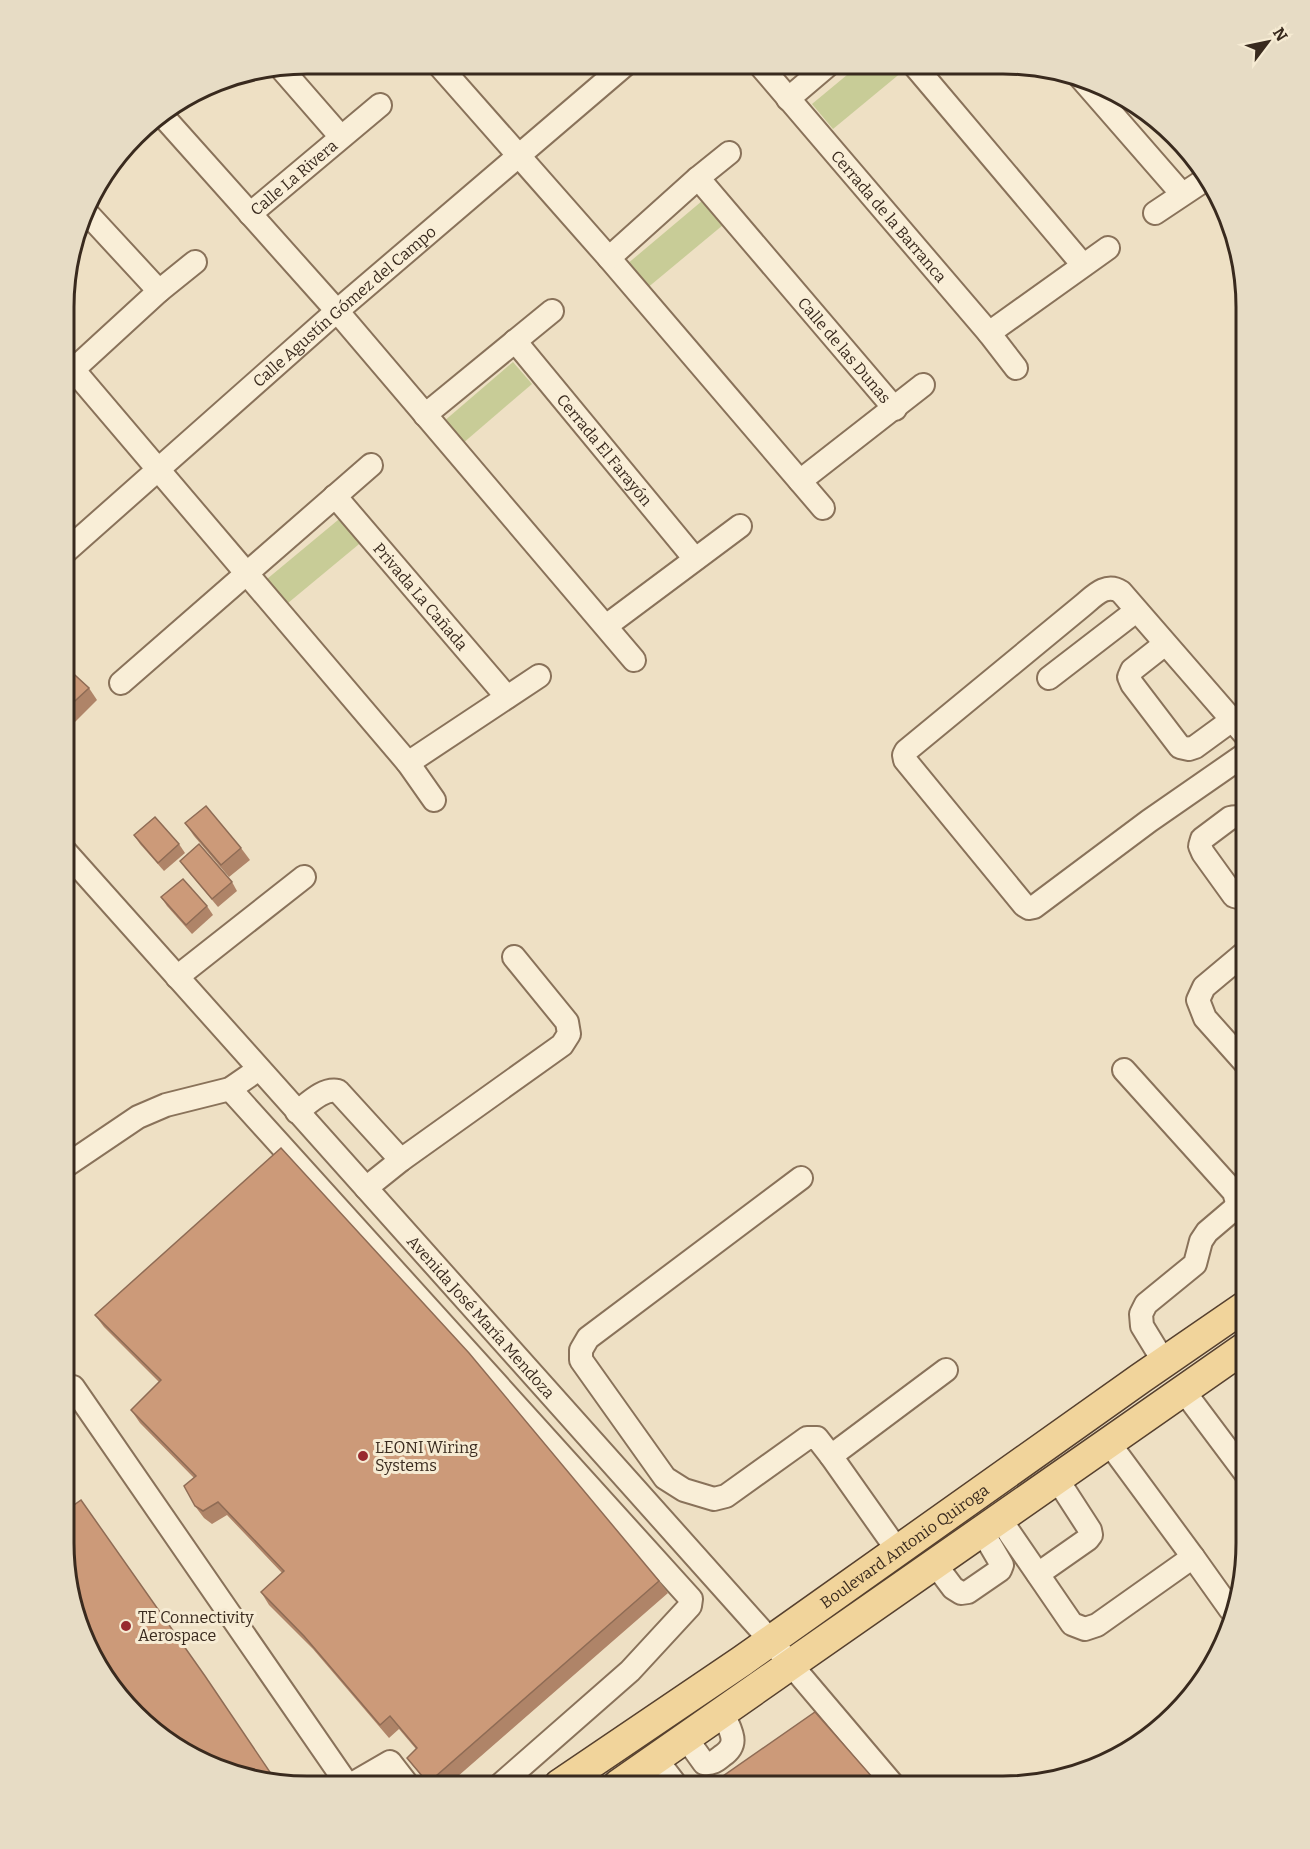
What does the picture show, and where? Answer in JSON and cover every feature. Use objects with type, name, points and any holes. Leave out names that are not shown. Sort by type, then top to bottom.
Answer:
[{"type":"main road","name":"Boulevard Antonio Quiroga","points":[[572,1776],[771,1641],[1236,1312]]},
{"type":"main road","name":"Boulevard Antonio Quiroga","points":[[631,1776],[1236,1353]]},
{"type":"street","name":"Calle La Rivera","points":[[167,121],[250,214],[341,137],[286,74]]},
{"type":"street","points":[[446,74],[609,258],[823,508]]},
{"type":"street","name":"Calle Agustín Gómez del Campo","points":[[74,544],[337,311],[614,74]]},
{"type":"street","name":"Cerrada de la Barranca","points":[[767,74],[989,333],[1016,368]]},
{"type":"street","points":[[788,99],[817,74]]},
{"type":"street","points":[[922,74],[1083,265]]},
{"type":"street","points":[[1092,91],[1182,194]]},
{"type":"street","points":[[341,137],[380,105]]},
{"type":"street","points":[[609,258],[729,153]]},
{"type":"street","name":"Calle de las Dunas","points":[[698,178],[895,409],[800,481]]},
{"type":"street","points":[[1155,213],[1200,183]]},
{"type":"street","points":[[250,214],[337,311],[634,660]]},
{"type":"street","points":[[91,217],[159,291]]},
{"type":"street","points":[[989,333],[1108,248]]},
{"type":"street","points":[[74,361],[195,262]]},
{"type":"street","points":[[425,415],[552,311]]},
{"type":"street","name":"Cerrada El Farayón","points":[[515,341],[695,559]]},
{"type":"street","points":[[74,371],[408,764],[434,800]]},
{"type":"street","points":[[895,409],[923,385]]},
{"type":"street","points":[[121,683],[371,465]]},
{"type":"street","name":"Privada La Cañada","points":[[335,496],[507,698]]},
{"type":"street","points":[[606,626],[740,526]]},
{"type":"street","points":[[1236,725],[1121,592],[1109,587],[906,751],[904,755],[905,760],[1024,905],[1029,908],[1034,907],[1149,821],[1236,761]]},
{"type":"street","points":[[1049,678],[1137,611]]},
{"type":"street","points":[[1165,644],[1132,669],[1129,677],[1180,747],[1189,749],[1195,747],[1232,720]]},
{"type":"street","points":[[408,764],[539,676]]},
{"type":"street","points":[[1236,817],[1230,818],[1202,839],[1200,846],[1236,896]]},
{"type":"street","name":"Avenida José María Mendoza","points":[[74,861],[771,1641],[885,1776]]},
{"type":"street","points":[[177,977],[304,877]]},
{"type":"street","points":[[366,1188],[401,1160],[562,1044],[569,1034],[567,1022],[514,957]]},
{"type":"street","points":[[1236,960],[1204,987],[1198,1000],[1205,1018],[1236,1053]]},
{"type":"street","points":[[74,1160],[138,1117],[166,1105],[230,1089],[259,1070]]},
{"type":"street","points":[[1124,1070],[1234,1192],[1236,1199]]},
{"type":"street","points":[[230,1089],[690,1599],[690,1606],[630,1671],[510,1776]]},
{"type":"street","points":[[297,1112],[324,1092],[338,1091],[401,1160]]},
{"type":"street","points":[[801,1178],[588,1338],[581,1350],[581,1360],[664,1478],[684,1490],[714,1499],[726,1496],[807,1438],[817,1438],[898,1551]]},
{"type":"street","points":[[1164,1362],[1142,1326],[1141,1314],[1146,1304],[1195,1264],[1201,1241],[1236,1204]]},
{"type":"street","points":[[831,1456],[946,1370]]},
{"type":"street","points":[[74,1388],[343,1776]]},
{"type":"street","points":[[1183,1390],[1236,1461]]},
{"type":"street","points":[[1109,1443],[1228,1606]]},
{"type":"street","points":[[1038,1574],[1091,1535],[1057,1479]]},
{"type":"street","points":[[991,1525],[1038,1574],[1072,1624],[1084,1629],[1097,1625],[1193,1557]]},
{"type":"street","points":[[935,1564],[953,1588],[961,1593],[968,1592],[1000,1570],[1002,1565],[991,1525]]},
{"type":"street","points":[[656,1759],[669,1776]]},
{"type":"street","points":[[366,1776],[390,1762],[401,1776]]},
{"type":"green space","points":[[848,74],[900,74],[833,129],[812,104]]},
{"type":"green space","points":[[702,201],[723,225],[646,289],[626,265]]},
{"type":"green space","points":[[513,362],[532,384],[462,444],[443,422]]},
{"type":"green space","points":[[344,515],[364,540],[288,603],[267,579]]},
{"type":"building","points":[[74,674],[89,688],[74,702]]},
{"type":"building","points":[[206,806],[241,848],[221,865],[185,823]]},
{"type":"building","points":[[155,817],[179,844],[158,863],[134,835]]},
{"type":"building","points":[[199,844],[232,882],[212,899],[180,861]]},
{"type":"building","points":[[183,879],[207,906],[186,925],[161,897]]},
{"type":"building","name":"LEONI Wiring Systems","points":[[281,1148],[469,1353],[659,1581],[436,1776],[422,1776],[407,1758],[417,1748],[390,1716],[380,1725],[304,1636],[261,1592],[284,1571],[218,1502],[203,1511],[195,1506],[184,1486],[196,1476],[131,1410],[161,1380],[95,1315]]},
{"type":"building","name":"TE Connectivity Aerospace","points":[[81,1500],[270,1773],[246,1768],[217,1758],[177,1736],[153,1718],[131,1696],[113,1672],[97,1646],[81,1603],[75,1573],[74,1505]]},
{"type":"building","points":[[815,1712],[871,1776],[723,1776]]},
{"type":"place","name":"LEONI Wiring Systems","points":[[363,1456]]},
{"type":"place","name":"TE Connectivity Aerospace","points":[[126,1626]]}]
